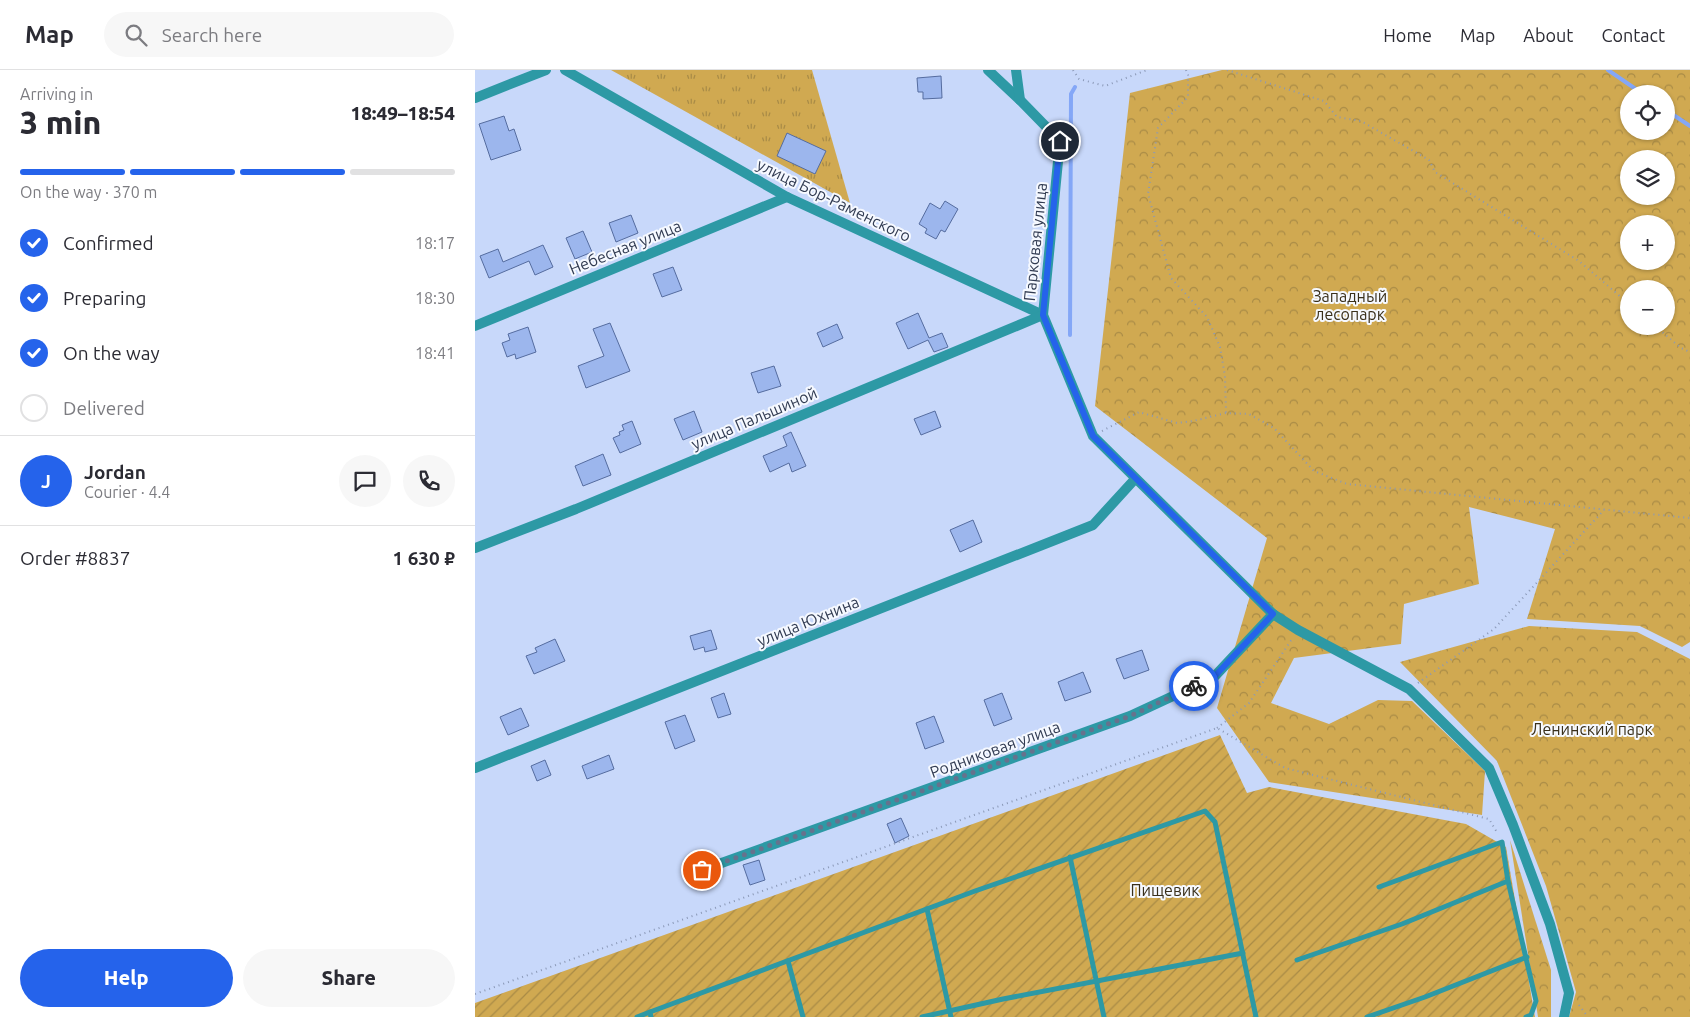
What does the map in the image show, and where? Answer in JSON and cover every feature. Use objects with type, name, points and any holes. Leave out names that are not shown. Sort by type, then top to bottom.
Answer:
[{"type":"street","points":[[475,98],[546,70]]},
{"type":"street","name":"улица Бор-Раменского","points":[[565,70],[787,197],[1043,315]]},
{"type":"street","points":[[988,70],[1020,100]]},
{"type":"street","points":[[1016,70],[1020,100]]},
{"type":"street","name":"Парковая улица","points":[[1020,100],[1060,141],[1043,315]]},
{"type":"street","name":"Небесная улица","points":[[475,326],[787,197]]},
{"type":"street","points":[[1043,315],[1093,436],[1135,479],[1273,614],[1298,630],[1409,689],[1489,768],[1513,825],[1549,924],[1569,993],[1563,1017]]},
{"type":"street","name":"улица Пальшиной","points":[[475,548],[594,501],[1043,315]]},
{"type":"street","name":"улица Юхнина","points":[[475,768],[1093,525],[1135,479]]},
{"type":"street","name":"Родниковая улица","points":[[702,870],[1130,716],[1214,677],[1273,614]]},
{"type":"lane","points":[[637,1017],[650,1015],[927,909],[1205,811],[1215,822],[1256,1017]]},
{"type":"lane","points":[[1379,887],[1502,842],[1508,880],[1536,1001],[1531,1015],[1526,1017]]},
{"type":"lane","points":[[1071,858],[1104,1017]]},
{"type":"lane","points":[[1297,960],[1402,924],[1508,880]]},
{"type":"lane","points":[[927,909],[950,1014]]},
{"type":"lane","points":[[922,1017],[950,1014],[1096,981],[1243,953]]},
{"type":"lane","points":[[1367,1017],[1527,958]]},
{"type":"lane","points":[[788,961],[803,1017]]},
{"type":"path","points":[[1073,70],[1079,79],[1105,86],[1147,70]]},
{"type":"path","points":[[1186,70],[1188,75],[1188,97],[1158,128],[1148,194],[1171,278],[1207,317],[1220,347],[1225,376],[1226,413]]},
{"type":"path","points":[[1227,70],[1324,101],[1337,117],[1361,121],[1429,160],[1435,172],[1579,261],[1620,296]]},
{"type":"path","points":[[1666,335],[1681,348],[1690,352]]},
{"type":"path","points":[[1093,436],[1139,412],[1177,422],[1193,421],[1226,413],[1249,414],[1274,428],[1313,470],[1347,484],[1690,518]]},
{"type":"path","points":[[1409,689],[1494,629],[1604,510]]},
{"type":"path","points":[[475,994],[1217,728],[1249,703],[1298,630]]},
{"type":"path","points":[[1217,728],[1285,768],[1489,819],[1502,842]]},
{"type":"green space","points":[[611,70],[812,70],[850,203]]},
{"type":"green space","name":"Западный лесопарк","points":[[1222,70],[1690,70],[1690,642],[1682,647],[1640,626],[1527,619],[1555,529],[1469,507],[1479,584],[1404,604],[1401,644],[1294,658],[1271,703],[1329,724],[1378,700],[1412,701],[1485,771],[1482,815],[1269,782],[1217,708],[1267,538],[1095,406],[1130,93]]},
{"type":"green space","name":"Ленинский парк","points":[[1529,626],[1637,632],[1690,659],[1690,1017],[1569,1017],[1576,992],[1546,886],[1497,761],[1400,662]]},
{"type":"green space","name":"Пищевик","points":[[1220,735],[1247,793],[1269,787],[1466,824],[1506,847],[1535,1017],[475,1017],[475,1003]]},
{"type":"green space","points":[[1510,840],[1551,970],[1551,1017],[1538,1017]]},
{"type":"building","points":[[941,76],[942,98],[923,99],[923,92],[918,92],[917,78]]},
{"type":"building","points":[[504,116],[509,131],[514,129],[521,150],[491,160],[479,124]]},
{"type":"building","points":[[787,133],[826,151],[815,174],[777,156]]},
{"type":"building","points":[[945,201],[958,209],[945,232],[941,230],[936,239],[925,233],[927,229],[919,224],[930,203],[940,209]]},
{"type":"building","points":[[631,215],[638,233],[616,242],[609,223]]},
{"type":"building","points":[[583,231],[592,252],[575,259],[566,238]]},
{"type":"building","points":[[543,245],[553,267],[535,275],[529,261],[489,278],[480,256],[498,249],[503,262]]},
{"type":"building","points":[[673,267],[682,290],[662,297],[653,274]]},
{"type":"building","points":[[918,313],[929,338],[942,333],[948,347],[934,352],[928,340],[908,349],[896,323]]},
{"type":"building","points":[[610,323],[630,371],[586,388],[578,366],[604,356],[593,329]]},
{"type":"building","points":[[837,324],[843,338],[823,347],[817,333]]},
{"type":"building","points":[[528,327],[536,352],[516,359],[515,354],[507,357],[502,343],[510,340],[508,334]]},
{"type":"building","points":[[774,366],[781,386],[758,393],[751,373]]},
{"type":"building","points":[[694,411],[702,432],[683,440],[674,419]]},
{"type":"building","points":[[935,411],[941,427],[921,435],[914,419]]},
{"type":"building","points":[[632,421],[641,444],[620,453],[613,438],[620,435],[619,432],[624,430],[622,425]]},
{"type":"building","points":[[791,432],[806,466],[792,472],[789,463],[770,472],[763,456],[787,446],[783,436]]},
{"type":"building","points":[[603,454],[611,475],[583,486],[575,466]]},
{"type":"building","points":[[973,520],[982,542],[960,552],[950,530]]},
{"type":"building","points":[[711,630],[717,649],[705,652],[704,647],[694,650],[690,636]]},
{"type":"building","points":[[555,639],[565,661],[534,674],[526,656],[537,652],[535,648]]},
{"type":"building","points":[[1142,650],[1149,670],[1124,679],[1116,659]]},
{"type":"building","points":[[1083,672],[1091,692],[1065,701],[1058,682]]},
{"type":"building","points":[[724,693],[731,714],[718,718],[711,698]]},
{"type":"building","points":[[1002,693],[1012,719],[994,726],[984,700]]},
{"type":"building","points":[[521,708],[529,726],[508,735],[500,717]]},
{"type":"building","points":[[685,715],[695,741],[675,749],[665,722]]},
{"type":"building","points":[[934,716],[944,742],[925,749],[916,723]]},
{"type":"building","points":[[609,755],[614,769],[587,779],[582,766]]},
{"type":"building","points":[[545,760],[551,775],[537,781],[531,766]]},
{"type":"building","points":[[901,818],[909,836],[895,843],[887,824]]},
{"type":"building","points":[[759,860],[765,880],[750,885],[743,865]]},
{"type":"waterway","points":[[1608,70],[1630,85]]},
{"type":"waterway","points":[[1070,335],[1071,94],[1075,87]]},
{"type":"waterway","points":[[1675,116],[1690,126]]},
{"type":"way so far","points":[[702,870],[1130,716],[1194,686]]},
{"type":"route","points":[[1060,141],[1043,315],[1093,436],[1273,614],[1214,677],[1194,686]]}]
